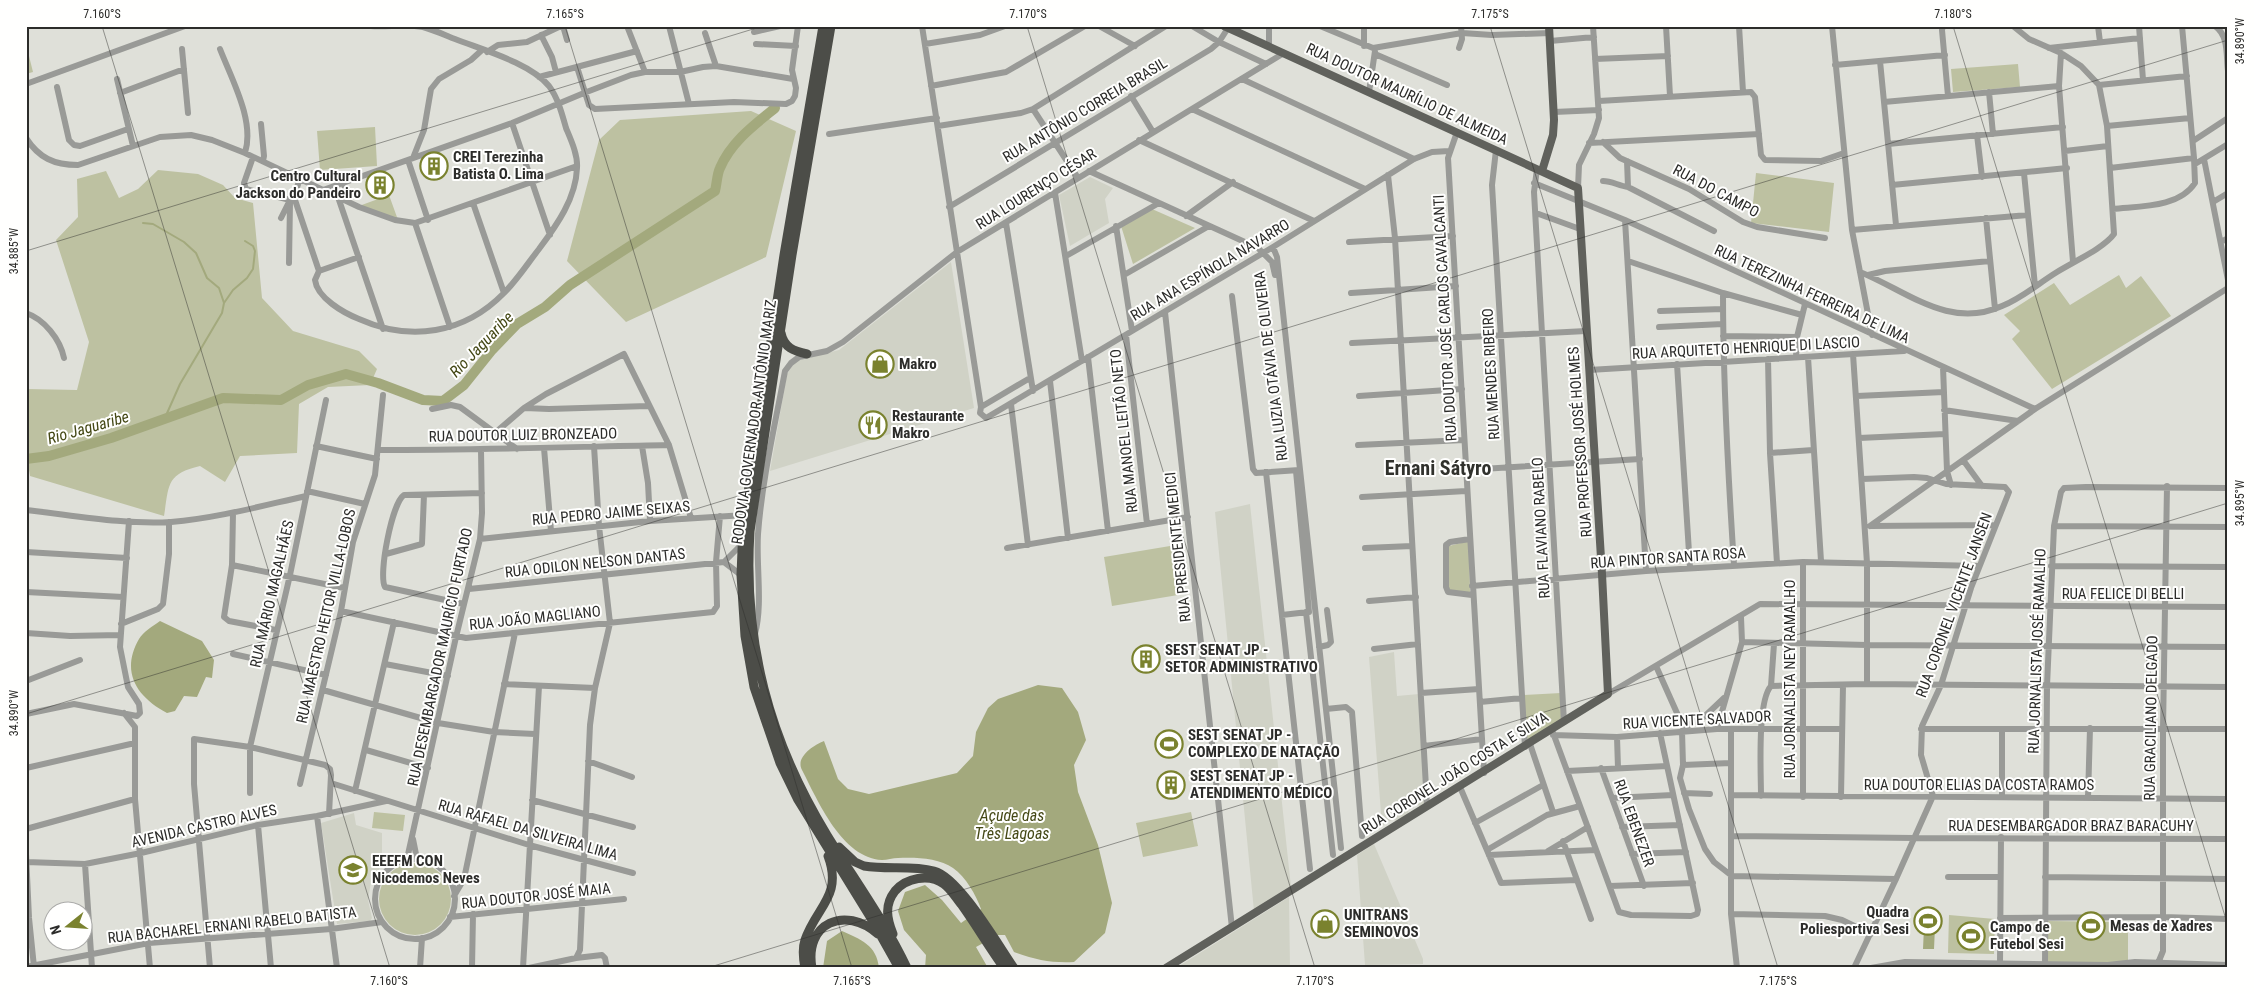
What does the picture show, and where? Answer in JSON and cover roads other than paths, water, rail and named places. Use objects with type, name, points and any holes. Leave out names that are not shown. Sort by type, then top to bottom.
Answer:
[{"type":"highway","name":"RODOVIA GOVERNADOR ANTÔNIO MARIZ","points":[[823,26],[784,255],[745,515],[741,575],[745,636],[754,687],[780,763],[798,800],[900,953],[904,967]]},
{"type":"highway","name":"RODOVIA GOVERNADOR ANTÔNIO MARIZ","points":[[830,26],[780,329],[750,531],[749,587],[760,674],[781,745],[823,835],[883,939],[904,967]]},
{"type":"highway","points":[[780,329],[787,346],[807,354]]},
{"type":"highway","points":[[823,835],[847,856],[864,866],[939,872],[955,885],[991,941],[1014,968]]},
{"type":"highway","points":[[805,968],[803,956],[804,941],[827,901],[833,886],[832,866],[823,835]]},
{"type":"highway","points":[[900,953],[887,917],[887,909],[891,897],[902,884],[921,878],[937,880],[950,890],[972,913]]},
{"type":"highway","points":[[812,968],[811,950],[813,942],[817,933],[830,923],[848,919],[856,920],[871,928],[883,939]]},
{"type":"highway","points":[[991,941],[1004,968]]},
{"type":"main road","name":"RUA DOUTOR MAURÍLIO DE ALMEIDA","points":[[1226,27],[1578,188]]},
{"type":"main road","points":[[1540,170],[1553,135],[1554,112],[1550,33]]},
{"type":"main road","name":"RUA PROFESSOR JOSÉ HOLMES","points":[[1578,188],[1608,694]]},
{"type":"main road","name":"RUA CORONEL JOÃO COSTA E SILVA","points":[[1168,968],[1527,745],[1553,732],[1564,722],[1608,694]]},
{"type":"street","points":[[26,84],[186,26]]},
{"type":"street","points":[[292,198],[320,271],[316,285],[324,296],[351,316],[383,329],[412,333],[430,332],[450,327],[484,310],[504,293],[550,235],[568,205],[577,166],[558,105],[550,88],[539,77],[485,51],[425,28],[371,26]]},
{"type":"street","points":[[428,220],[410,159],[424,130],[431,89],[439,79],[498,45],[527,42],[562,26],[567,40]]},
{"type":"street","points":[[627,26],[645,72]]},
{"type":"street","points":[[669,26],[689,104]]},
{"type":"street","points":[[754,32],[780,26]]},
{"type":"street","points":[[577,67],[589,105],[595,109],[734,102],[786,104],[792,101],[795,96],[792,66],[798,26]]},
{"type":"street","points":[[922,26],[982,408],[1030,378]]},
{"type":"street","points":[[925,44],[980,35],[1005,26]]},
{"type":"street","points":[[932,86],[1006,72],[1086,26]]},
{"type":"street","points":[[1099,26],[1135,46]]},
{"type":"street","points":[[938,126],[1021,113],[1033,109],[1166,26]]},
{"type":"street","points":[[1192,26],[1219,42],[1266,64]]},
{"type":"street","points":[[1268,46],[1270,26]]},
{"type":"street","points":[[1321,26],[1447,85]]},
{"type":"street","points":[[1364,26],[1366,39],[1364,46]]},
{"type":"street","points":[[1578,188],[1579,165],[1598,125],[1599,101],[1593,26]]},
{"type":"street","points":[[1666,26],[1670,96]]},
{"type":"street","points":[[1740,26],[1743,92]]},
{"type":"street","points":[[1832,26],[1852,230],[1872,335]]},
{"type":"street","points":[[1860,272],[1949,313],[1971,314],[1995,309],[2035,286],[2111,237],[2115,226],[2107,126],[2099,85],[2081,66],[2060,53],[2019,33],[2012,26]]},
{"type":"street","points":[[2098,26],[2100,42]]},
{"type":"street","points":[[2139,26],[2144,80]]},
{"type":"street","points":[[2113,209],[2168,201],[2189,190],[2195,183],[2195,161],[2182,26]]},
{"type":"street","points":[[2215,26],[2221,31],[2224,38],[2228,71]]},
{"type":"street","name":"RUA ANTÔNIO CORREIA BRASIL","points":[[949,207],[1210,49],[1219,42],[1226,27]]},
{"type":"street","points":[[1940,28],[1948,96]]},
{"type":"street","points":[[1375,51],[1461,30],[1492,35],[1550,33],[1594,37]]},
{"type":"street","points":[[1459,48],[1461,30]]},
{"type":"street","points":[[705,33],[716,66]]},
{"type":"street","points":[[541,35],[552,57],[556,72]]},
{"type":"street","points":[[2048,48],[2140,38]]},
{"type":"street","points":[[756,44],[796,46]]},
{"type":"street","points":[[182,49],[188,113]]},
{"type":"street","points":[[220,49],[248,123],[248,145],[245,153]]},
{"type":"street","points":[[539,77],[637,51]]},
{"type":"street","points":[[1369,92],[1375,51]]},
{"type":"street","name":"RUA LOURENÇO CÉSAR","points":[[807,354],[827,351],[843,342],[957,252],[1284,52]]},
{"type":"street","points":[[2060,53],[2060,86],[2073,262]]},
{"type":"street","points":[[1835,65],[1944,55]]},
{"type":"street","points":[[1596,59],[1668,56]]},
{"type":"street","points":[[1880,61],[1896,225]]},
{"type":"street","points":[[323,190],[512,123],[558,105],[584,92],[645,72],[680,72],[703,66],[716,66],[793,79]]},
{"type":"street","points":[[120,93],[184,69]]},
{"type":"street","points":[[2099,85],[2187,76]]},
{"type":"street","points":[[117,79],[133,146]]},
{"type":"street","points":[[1242,79],[1414,159]]},
{"type":"street","points":[[1884,102],[2060,86]]},
{"type":"street","points":[[57,87],[69,140],[74,145],[80,146],[128,129]]},
{"type":"street","points":[[1599,101],[1743,92],[1753,94],[1756,102],[1761,155],[1769,161],[1821,161],[1844,153]]},
{"type":"street","points":[[1989,92],[1993,134]]},
{"type":"street","points":[[1131,96],[1154,132]]},
{"type":"street","points":[[1033,109],[1078,178]]},
{"type":"street","points":[[1192,110],[1365,189]]},
{"type":"street","points":[[1554,112],[1599,110]]},
{"type":"street","points":[[829,134],[936,118]]},
{"type":"street","points":[[2107,126],[2190,118]]},
{"type":"street","points":[[2193,141],[2228,118]]},
{"type":"street","points":[[512,123],[550,235]]},
{"type":"street","points":[[261,124],[264,156],[262,161]]},
{"type":"street","points":[[1888,144],[2063,127]]},
{"type":"street","name":"RUA DOUTOR JOSÉ CARLOS CAVALCANTI","points":[[1457,132],[1448,151],[1472,595],[1484,773]]},
{"type":"street","points":[[1589,143],[1759,134]]},
{"type":"street","points":[[26,138],[41,156],[64,165],[78,164],[160,137],[191,135],[212,140],[245,153],[347,202],[380,215],[415,224],[577,166]]},
{"type":"street","points":[[1978,135],[1982,177]]},
{"type":"street","points":[[1139,140],[1314,221]]},
{"type":"street","name":"RUA DO CAMPO","points":[[1604,142],[1620,158],[1690,188],[1744,222],[1757,227],[1825,238]]},
{"type":"street","points":[[2110,168],[2195,161],[2204,159],[2228,144]]},
{"type":"street","points":[[2065,150],[2108,146]]},
{"type":"street","name":"RUA MENDES RIBEIRO","points":[[1496,150],[1492,185],[1522,698],[1527,745],[1553,812]]},
{"type":"street","name":"RUA ANA ESPÍNOLA NAVARRO","points":[[982,408],[980,414],[986,418],[1273,247],[1414,159],[1432,152],[1448,151]]},
{"type":"street","points":[[254,157],[244,183],[246,189],[292,198]]},
{"type":"street","points":[[2204,159],[2228,280]]},
{"type":"street","points":[[1628,161],[1628,188]]},
{"type":"street","points":[[1892,185],[2066,168]]},
{"type":"street","points":[[1534,182],[1540,170]]},
{"type":"street","name":"RUA LUZIA OTÁVIA DE OLIVEIRA","points":[[1089,171],[1249,243],[1263,252],[1272,262],[1275,270],[1298,470],[1317,611],[1319,647],[1341,848]]},
{"type":"street","points":[[2024,173],[2035,286]]},
{"type":"street","points":[[1388,175],[1395,238],[1428,806]]},
{"type":"street","points":[[281,218],[300,178]]},
{"type":"street","points":[[1603,181],[1610,181],[1617,186],[1628,188],[1714,231]]},
{"type":"street","points":[[344,182],[347,202]]},
{"type":"street","points":[[1186,216],[1233,182]]},
{"type":"street","name":"RUA TEREZINHA FERREIRA DE LIMA","points":[[1534,182],[1625,220],[2035,409]]},
{"type":"street","name":"RUA FLAVIANO RABELO","points":[[1534,182],[1564,722]]},
{"type":"street","points":[[1056,193],[1085,359],[1108,531]]},
{"type":"street","points":[[2213,202],[2228,193]]},
{"type":"street","points":[[338,197],[383,329]]},
{"type":"street","points":[[289,263],[292,198]]},
{"type":"street","points":[[473,203],[504,293]]},
{"type":"street","points":[[1066,256],[1159,203]]},
{"type":"street","points":[[1536,213],[1580,230]]},
{"type":"street","points":[[1852,230],[2028,215]]},
{"type":"street","points":[[1986,218],[1995,309]]},
{"type":"street","points":[[1625,220],[1646,571]]},
{"type":"street","points":[[1006,223],[1033,391]]},
{"type":"street","points":[[415,224],[450,327]]},
{"type":"street","name":"RUA MANOEL LEITÃO NETO","points":[[1116,226],[1124,275],[1147,524]]},
{"type":"street","points":[[1124,275],[1209,226]]},
{"type":"street","points":[[1349,242],[1453,236]]},
{"type":"street","points":[[2221,242],[2228,238]]},
{"type":"street","name":"RUA LUZIA OTÁVIA DE OLIVEIRA","points":[[1273,247],[1277,257],[1298,470],[1307,612],[1333,855]]},
{"type":"street","points":[[320,271],[359,257]]},
{"type":"street","name":"RUA TEREZINHA FERREIRA DE LIMA","points":[[1628,261],[1724,293],[1802,315]]},
{"type":"street","points":[[1868,275],[1885,271],[1990,261]]},
{"type":"street","points":[[1351,293],[1456,286]]},
{"type":"street","points":[[1867,526],[2035,409],[2228,288]]},
{"type":"street","points":[[1724,293],[1723,362],[1726,451],[1734,565]]},
{"type":"street","points":[[1232,296],[1253,469],[1256,473],[1298,470]]},
{"type":"street","points":[[1796,357],[1805,304]]},
{"type":"street","points":[[1660,311],[1723,308]]},
{"type":"street","name":"RUA PRESIDENTE MEDICI","points":[[1165,312],[1232,928]]},
{"type":"street","points":[[26,313],[44,324],[52,333],[59,343],[64,358]]},
{"type":"street","points":[[1659,326],[1723,324]]},
{"type":"street","points":[[1352,343],[1586,331]]},
{"type":"street","points":[[1723,336],[1798,337]]},
{"type":"street","name":"RUA ARQUITETO HENRIQUE DI LASCIO","points":[[1589,370],[1905,350]]},
{"type":"street","points":[[496,432],[524,408],[546,394],[624,354],[648,406],[669,445],[691,518]]},
{"type":"street","points":[[754,637],[758,619],[757,571],[760,514],[782,387],[788,366],[795,359],[807,354]]},
{"type":"street","points":[[1853,354],[1867,526],[1867,684]]},
{"type":"street","points":[[1808,357],[1821,561]]},
{"type":"street","points":[[1768,359],[1770,453],[1777,563]]},
{"type":"street","points":[[1677,364],[1690,568]]},
{"type":"street","points":[[1943,367],[1947,471],[1951,484]]},
{"type":"street","points":[[1050,381],[1068,538]]},
{"type":"street","points":[[1359,396],[1462,389]]},
{"type":"street","points":[[1857,396],[1944,392]]},
{"type":"street","name":"RUA MAESTRO HEITOR VILLA-LOBOS","points":[[300,784],[341,611],[353,542],[375,475],[383,395]]},
{"type":"street","name":"RUA MÁRIO MAGALHÃES","points":[[250,794],[250,747],[290,575],[326,400]]},
{"type":"street","points":[[1011,404],[1028,545]]},
{"type":"street","points":[[432,409],[456,405],[496,432],[517,450]]},
{"type":"street","points":[[524,408],[648,406]]},
{"type":"street","points":[[1944,410],[2018,421]]},
{"type":"street","points":[[1859,438],[1945,434]]},
{"type":"street","points":[[1358,445],[1464,440]]},
{"type":"street","name":"RUA DOUTOR LUIZ BRONZEADO","points":[[378,450],[517,450],[669,445]]},
{"type":"street","points":[[316,446],[378,458]]},
{"type":"street","points":[[576,958],[580,950],[590,725],[595,688],[610,623],[599,526],[594,446]]},
{"type":"street","points":[[642,446],[648,483],[650,521]]},
{"type":"street","points":[[544,448],[551,531]]},
{"type":"street","name":"RUA DESEMBARGADOR MAURÍCIO FURTADO","points":[[407,859],[456,637],[480,539],[481,450]]},
{"type":"street","points":[[1770,453],[1813,450]]},
{"type":"street","points":[[1466,470],[1640,459]]},
{"type":"street","points":[[1963,460],[1982,486]]},
{"type":"street","points":[[1266,472],[1310,869]]},
{"type":"street","points":[[1862,479],[1914,476],[1951,484],[1982,486]]},
{"type":"street","name":"RUA CORONEL VICENTE JANSEN","points":[[1921,729],[1941,685],[1979,566],[2008,496],[2007,489],[2002,486],[1982,486]]},
{"type":"street","points":[[2167,486],[2228,488]]},
{"type":"street","name":"RUA JORNALISTA JOSÉ RAMALHO","points":[[2045,964],[2048,645],[2054,526],[2063,489],[2167,486]]},
{"type":"street","name":"RUA GRACILIANO DELGADO","points":[[2157,966],[2163,951],[2163,729],[2167,486]]},
{"type":"street","points":[[1362,497],[1466,491]]},
{"type":"street","points":[[464,604],[385,587],[382,580],[386,554],[394,514],[400,498],[407,494],[482,493]]},
{"type":"street","points":[[26,510],[129,521],[169,522],[233,514],[306,494],[365,504]]},
{"type":"street","points":[[386,554],[422,544],[424,494]]},
{"type":"street","points":[[233,514],[232,565],[223,613],[224,617],[229,620],[276,630]]},
{"type":"street","name":"RUA PEDRO JAIME SEIXAS","points":[[480,539],[650,521],[745,515]]},
{"type":"street","points":[[716,562],[720,516]]},
{"type":"street","points":[[1007,548],[1188,517]]},
{"type":"street","points":[[26,714],[74,704],[101,711],[124,712],[137,716],[140,713],[141,708],[128,687],[121,652],[120,635],[129,521]]},
{"type":"street","points":[[121,624],[158,609],[163,604],[169,554],[169,522]]},
{"type":"street","points":[[1867,526],[1995,525]]},
{"type":"street","points":[[2054,526],[2228,527]]},
{"type":"street","points":[[1470,540],[1450,542],[1446,545],[1446,587],[1448,592],[1452,594],[1472,595]]},
{"type":"street","points":[[741,575],[724,562],[742,544]]},
{"type":"street","points":[[1365,548],[1412,546]]},
{"type":"street","points":[[26,552],[127,558]]},
{"type":"street","name":"RUA PINTOR SANTA ROSA","points":[[1472,586],[1602,574],[1821,561],[1979,566]]},
{"type":"street","name":"RUA JOÃO MAGLIANO","points":[[341,611],[456,637],[477,638],[713,612],[717,606],[716,562]]},
{"type":"street","name":"RUA ODILON NELSON DANTAS","points":[[469,589],[724,562]]},
{"type":"street","name":"RUA JORNALISTA NEY RAMALHO","points":[[1803,562],[1803,796]]},
{"type":"street","points":[[232,565],[290,575],[344,588]]},
{"type":"street","points":[[2051,566],[2228,567]]},
{"type":"street","points":[[26,592],[123,597]]},
{"type":"street","points":[[1369,601],[1416,597]]},
{"type":"street","name":"RUA FELICE DI BELLI","points":[[1760,604],[2228,607]]},
{"type":"street","name":"RUA CORONEL JOÃO COSTA E SILVA","points":[[1608,694],[1760,604]]},
{"type":"street","points":[[1319,647],[1328,645],[1331,642],[1327,610]]},
{"type":"street","points":[[1282,615],[1317,611]]},
{"type":"street","points":[[1717,729],[1742,642],[1741,616]]},
{"type":"street","points":[[355,791],[394,622]]},
{"type":"street","points":[[26,632],[70,636],[120,635]]},
{"type":"street","points":[[454,896],[451,883],[444,871],[433,863],[417,859],[407,859],[389,868],[377,885],[375,899],[377,912],[382,922],[400,936],[411,939],[422,938],[438,931],[450,918],[454,896],[464,879],[516,633]]},
{"type":"street","points":[[1742,642],[1954,646],[2228,647]]},
{"type":"street","points":[[1374,649],[1418,644]]},
{"type":"street","points":[[1761,796],[1762,728],[1766,691],[1771,686],[1774,644]]},
{"type":"street","points":[[233,654],[326,675]]},
{"type":"street","points":[[26,681],[80,660]]},
{"type":"street","points":[[385,664],[448,676]]},
{"type":"street","points":[[1656,666],[1684,730],[1683,765],[1680,778],[1684,793],[1705,849],[1720,867],[1732,876],[1896,879]]},
{"type":"street","points":[[504,684],[595,688]]},
{"type":"street","points":[[1841,797],[1843,684]]},
{"type":"street","points":[[1771,686],[1867,684],[2228,687]]},
{"type":"street","points":[[523,968],[539,686]]},
{"type":"street","points":[[1421,693],[1479,689]]},
{"type":"street","points":[[323,690],[438,723],[494,732],[535,734]]},
{"type":"street","points":[[1684,730],[1717,706],[1726,696]]},
{"type":"street","points":[[1480,702],[1522,698]]},
{"type":"street","points":[[1326,709],[1346,707],[1352,712],[1362,836]]},
{"type":"street","points":[[124,712],[135,727],[135,799],[150,968]]},
{"type":"street","name":"RUA VICENTE SALVADOR","points":[[1553,732],[1618,737],[1684,730],[1762,728],[1841,729]]},
{"type":"street","points":[[2088,798],[2090,728]]},
{"type":"street","points":[[1731,729],[1731,914],[1737,968]]},
{"type":"street","points":[[1854,968],[1933,796],[1921,755],[1921,729],[2228,729]]},
{"type":"street","points":[[2002,729],[2002,797]]},
{"type":"street","points":[[1553,732],[1621,914],[1691,916],[1697,914],[1698,910],[1660,733]]},
{"type":"street","points":[[1618,737],[1618,768]]},
{"type":"street","points":[[210,968],[194,784],[194,739],[250,747],[328,766],[331,783],[329,814]]},
{"type":"street","points":[[1424,746],[1482,739]]},
{"type":"street","points":[[26,768],[135,743]]},
{"type":"street","points":[[366,750],[428,768]]},
{"type":"street","points":[[588,761],[632,777]]},
{"type":"street","points":[[1683,765],[1731,763]]},
{"type":"street","points":[[1567,770],[1667,766]]},
{"type":"street","name":"RUA EBENEZER","points":[[1601,768],[1644,886]]},
{"type":"street","name":"RUA RAFAEL DA SILVEIRA LIMA","points":[[331,783],[529,845],[633,873]]},
{"type":"street","points":[[1476,823],[1543,785]]},
{"type":"street","points":[[1460,787],[1501,883],[1577,880]]},
{"type":"street","points":[[1684,793],[1710,794]]},
{"type":"street","points":[[1612,798],[1673,795]]},
{"type":"street","name":"RUA DOUTOR ELIAS DA COSTA RAMOS","points":[[1731,795],[2228,799]]},
{"type":"street","points":[[26,830],[135,799]]},
{"type":"street","points":[[532,800],[633,827]]},
{"type":"street","name":"AVENIDA CASTRO ALVES","points":[[26,862],[85,864],[141,853],[258,825],[329,814],[386,801]]},
{"type":"street","points":[[1488,853],[1553,812],[1580,806]]},
{"type":"street","points":[[317,816],[337,968]]},
{"type":"street","points":[[258,825],[271,968]]},
{"type":"street","points":[[1622,827],[1680,825]]},
{"type":"street","points":[[1547,852],[1588,827]]},
{"type":"street","name":"RUA DESEMBARGADOR BRAZ BARACUHY","points":[[1731,836],[2228,839]]},
{"type":"street","points":[[2000,963],[2001,837]]},
{"type":"street","name":"RUA DESEMBARGADOR MAURÍCIO FURTADO","points":[[412,838],[417,859]]},
{"type":"street","points":[[1563,841],[1591,919]]},
{"type":"street","points":[[1488,853],[1596,850]]},
{"type":"street","points":[[1632,854],[1686,852]]},
{"type":"street","points":[[26,854],[31,967]]},
{"type":"street","points":[[85,864],[92,968]]},
{"type":"street","points":[[1948,877],[2000,877]]},
{"type":"street","points":[[2045,877],[2228,879]]},
{"type":"street","points":[[1610,886],[1693,883]]},
{"type":"street","name":"RUA DOUTOR JOSÉ MAIA","points":[[450,918],[624,899]]},
{"type":"street","points":[[472,968],[473,914]]},
{"type":"street","points":[[1731,914],[1824,916],[1842,920],[1870,934]]},
{"type":"street","points":[[2000,918],[2163,917],[2228,919]]},
{"type":"street","name":"RUA BACHAREL ERNANI RABELO BATISTA","points":[[31,967],[149,944],[332,929],[382,922]]},
{"type":"street","points":[[420,968],[422,938]]},
{"type":"street","name":"RUA GRACILIANO DELGADO","points":[[2163,951],[2170,966]]},
{"type":"street","points":[[529,968],[576,958],[602,955],[605,958],[607,968]]},
{"type":"street","points":[[1871,968],[1905,962],[2228,966]]},
{"type":"water","points":[[160,621],[202,641],[214,660],[212,678],[206,677],[197,697],[184,696],[175,711],[167,713],[156,707],[140,691],[132,673],[131,662],[141,636]]},
{"type":"water","name":"Açude das Três Lagoas","points":[[1038,685],[1062,688],[1078,712],[1086,740],[1074,765],[1078,792],[1098,845],[1112,903],[1105,933],[1074,962],[1044,960],[1014,952],[1005,935],[998,935],[976,947],[988,968],[925,968],[926,955],[904,930],[898,911],[905,892],[925,885],[942,900],[961,923],[981,909],[973,892],[958,872],[941,862],[912,858],[882,860],[868,857],[855,849],[843,839],[824,812],[802,770],[801,761],[803,756],[815,745],[824,741],[838,779],[848,789],[869,794],[957,773],[973,756],[976,732],[988,708],[998,699]]},
{"type":"water","name":"SEST SENAT JP - COMPLEXO DE NATAÇÃO","points":[[1178,738],[1180,748],[1160,751],[1159,741]]},
{"type":"water","points":[[1924,927],[1935,927],[1934,949],[1923,949]]},
{"type":"water","points":[[842,931],[861,940],[871,948],[878,960],[879,968],[823,968],[827,941]]},
{"type":"waterway","name":"Rio Jaguaribe","points":[[26,459],[49,456],[111,438],[223,398],[281,400],[308,385],[346,374],[378,383],[423,400],[443,401],[464,385],[492,350],[517,324],[545,307],[570,285],[715,191],[719,170],[730,150],[775,108]]},
{"type":"waterway","points":[[143,223],[153,224],[184,242],[196,253],[207,278],[219,288],[224,303],[222,313],[180,384],[164,420]]},
{"type":"waterway","points":[[224,303],[233,290],[247,278],[253,269],[255,251],[253,246],[245,241]]},
{"type":"place","name":"CREI Terezinha Batista O. Lima","points":[[434,166]]},
{"type":"place","name":"Centro Cultural Jackson do Pandeiro","points":[[380,185]]},
{"type":"place","name":"Makro","points":[[880,364]]},
{"type":"place","name":"Restaurante Makro","points":[[873,425]]},
{"type":"place","name":"SEST SENAT JP - SETOR ADMINISTRATIVO","points":[[1146,659]]},
{"type":"place","name":"SEST SENAT JP - COMPLEXO DE NATAÇÃO","points":[[1169,744]]},
{"type":"place","name":"SEST SENAT JP - ATENDIMENTO MÉDICO","points":[[1171,785]]},
{"type":"place","name":"EEEFM CON Nicodemos Neves","points":[[353,870]]},
{"type":"place","name":"Quadra Poliesportiva Sesi","points":[[1928,921]]},
{"type":"place","name":"UNITRANS SEMINOVOS","points":[[1325,924]]},
{"type":"place","name":"Mesas de Xadres","points":[[2091,926]]},
{"type":"place","name":"Campo de Futebol Sesi","points":[[1971,936]]},
{"type":"district","name":"Ernani Sátyro","points":[[1438,468]]}]
